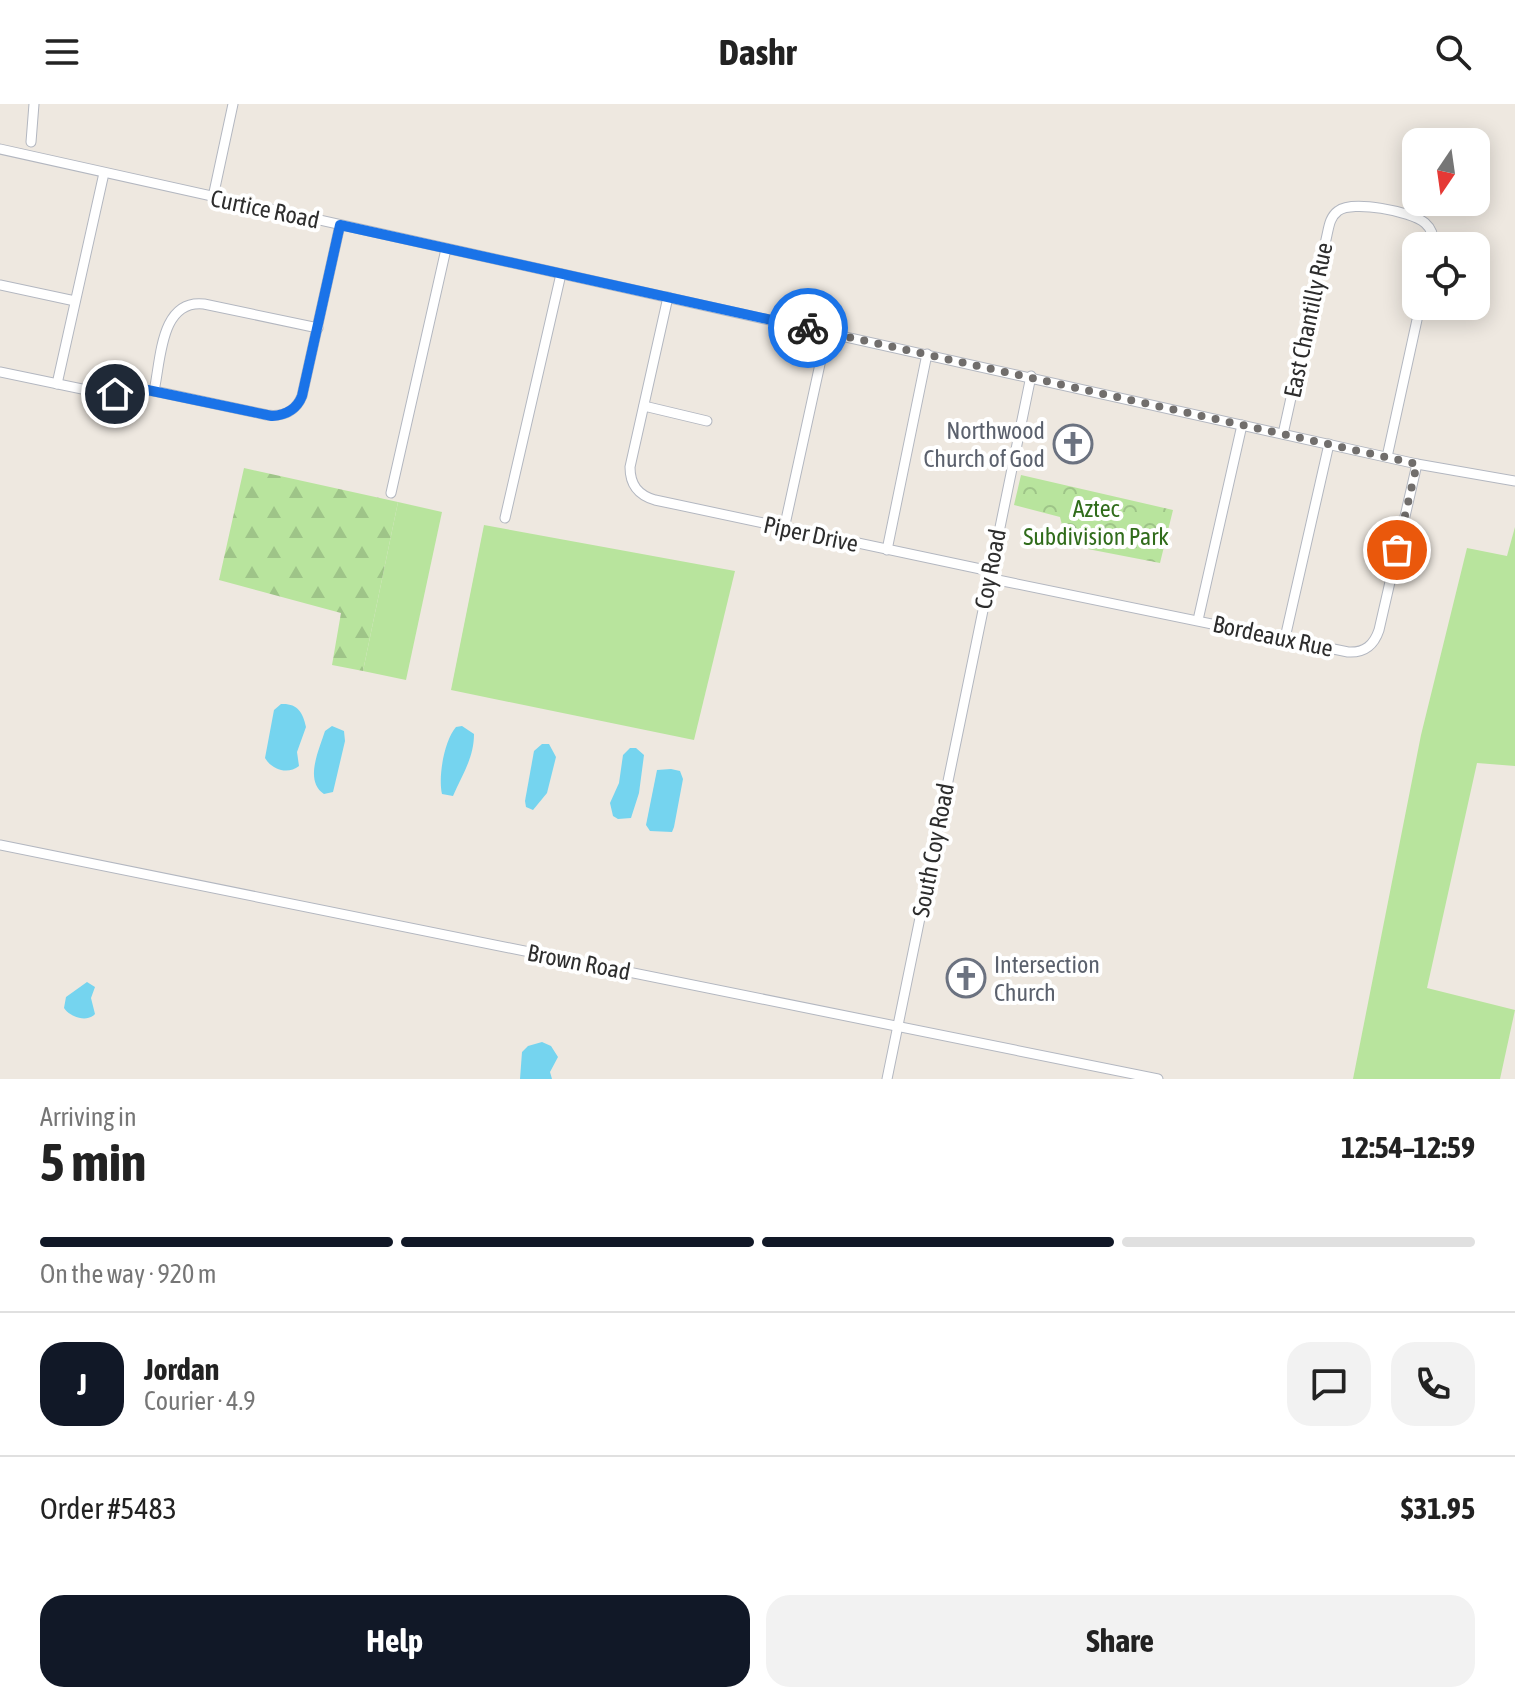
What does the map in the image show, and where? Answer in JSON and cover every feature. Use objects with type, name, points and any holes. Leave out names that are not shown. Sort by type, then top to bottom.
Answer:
[{"type":"street","points":[[31,142],[34,104]]},
{"type":"street","points":[[213,197],[233,104]]},
{"type":"street","name":"Curtice Road","points":[[0,149],[1417,464],[1515,481]]},
{"type":"street","points":[[57,384],[104,173]]},
{"type":"street","name":"East Chantilly Rue","points":[[1283,434],[1330,222],[1338,211],[1353,205],[1386,211],[1421,220],[1432,232]]},
{"type":"street","points":[[0,372],[106,394],[138,388],[267,415],[285,414],[297,405],[302,396],[340,225]]},
{"type":"street","points":[[391,493],[446,249]]},
{"type":"street","points":[[505,518],[561,274]]},
{"type":"street","points":[[0,285],[75,301]]},
{"type":"street","points":[[668,297],[644,406],[707,421]]},
{"type":"street","points":[[154,391],[170,318],[187,305],[204,304],[318,328]]},
{"type":"street","points":[[1387,457],[1417,320]]},
{"type":"street","points":[[784,529],[827,332]]},
{"type":"street","points":[[887,550],[927,354]]},
{"type":"street","name":"Coy Road","points":[[980,622],[1031,376]]},
{"type":"street","name":"Piper Drive","points":[[644,406],[630,467],[636,489],[655,500],[989,575]]},
{"type":"street","points":[[1198,620],[1242,425]]},
{"type":"street","points":[[1285,638],[1329,444]]},
{"type":"street","name":"Bordeaux Rue","points":[[989,575],[1355,653],[1375,642],[1417,464]]},
{"type":"street","name":"South Coy Road","points":[[887,1079],[980,622]]},
{"type":"street","name":"Brown Road","points":[[0,845],[1134,1077],[1158,1079]]},
{"type":"green space","points":[[244,468],[398,502],[363,671],[332,665],[341,613],[219,580]]},
{"type":"green space","name":"Aztec Subdivision Park","points":[[1021,475],[1173,510],[1160,563],[1067,545],[1060,517],[1014,505]]},
{"type":"green space","points":[[398,502],[442,512],[406,680],[363,671]]},
{"type":"green space","points":[[484,525],[735,571],[694,740],[451,690]]},
{"type":"green space","points":[[1515,527],[1515,766],[1477,763],[1427,988],[1515,1010],[1500,1079],[1353,1079],[1421,735],[1467,548],[1507,556]]},
{"type":"water","points":[[281,704],[298,710],[306,727],[297,752],[299,766],[285,771],[265,758],[274,710]]},
{"type":"water","points":[[332,726],[344,731],[345,741],[333,792],[324,794],[318,788],[314,773],[325,731]]},
{"type":"water","points":[[462,726],[474,734],[470,759],[453,796],[442,794],[445,750],[456,727]]},
{"type":"water","points":[[542,744],[549,744],[556,757],[547,793],[533,810],[526,807],[525,801],[534,751]]},
{"type":"water","points":[[630,748],[636,748],[644,755],[639,793],[631,818],[618,819],[613,816],[610,803],[619,783],[623,755]]},
{"type":"water","points":[[657,770],[680,771],[683,779],[674,827],[672,832],[650,831],[646,825]]},
{"type":"water","points":[[87,982],[95,987],[91,998],[95,1014],[79,1018],[64,1008],[66,997]]},
{"type":"water","points":[[542,1042],[551,1046],[558,1057],[550,1072],[552,1079],[520,1079],[522,1052],[528,1046]]},
{"type":"way so far","points":[[808,328],[1417,464],[1397,550]]},
{"type":"place","name":"Northwood Church of God","points":[[1073,444]]},
{"type":"place","name":"Intersection Church","points":[[966,978]]},
{"type":"route","points":[[115,394],[138,388],[272,416],[293,409],[302,396],[340,225],[808,328]]}]
